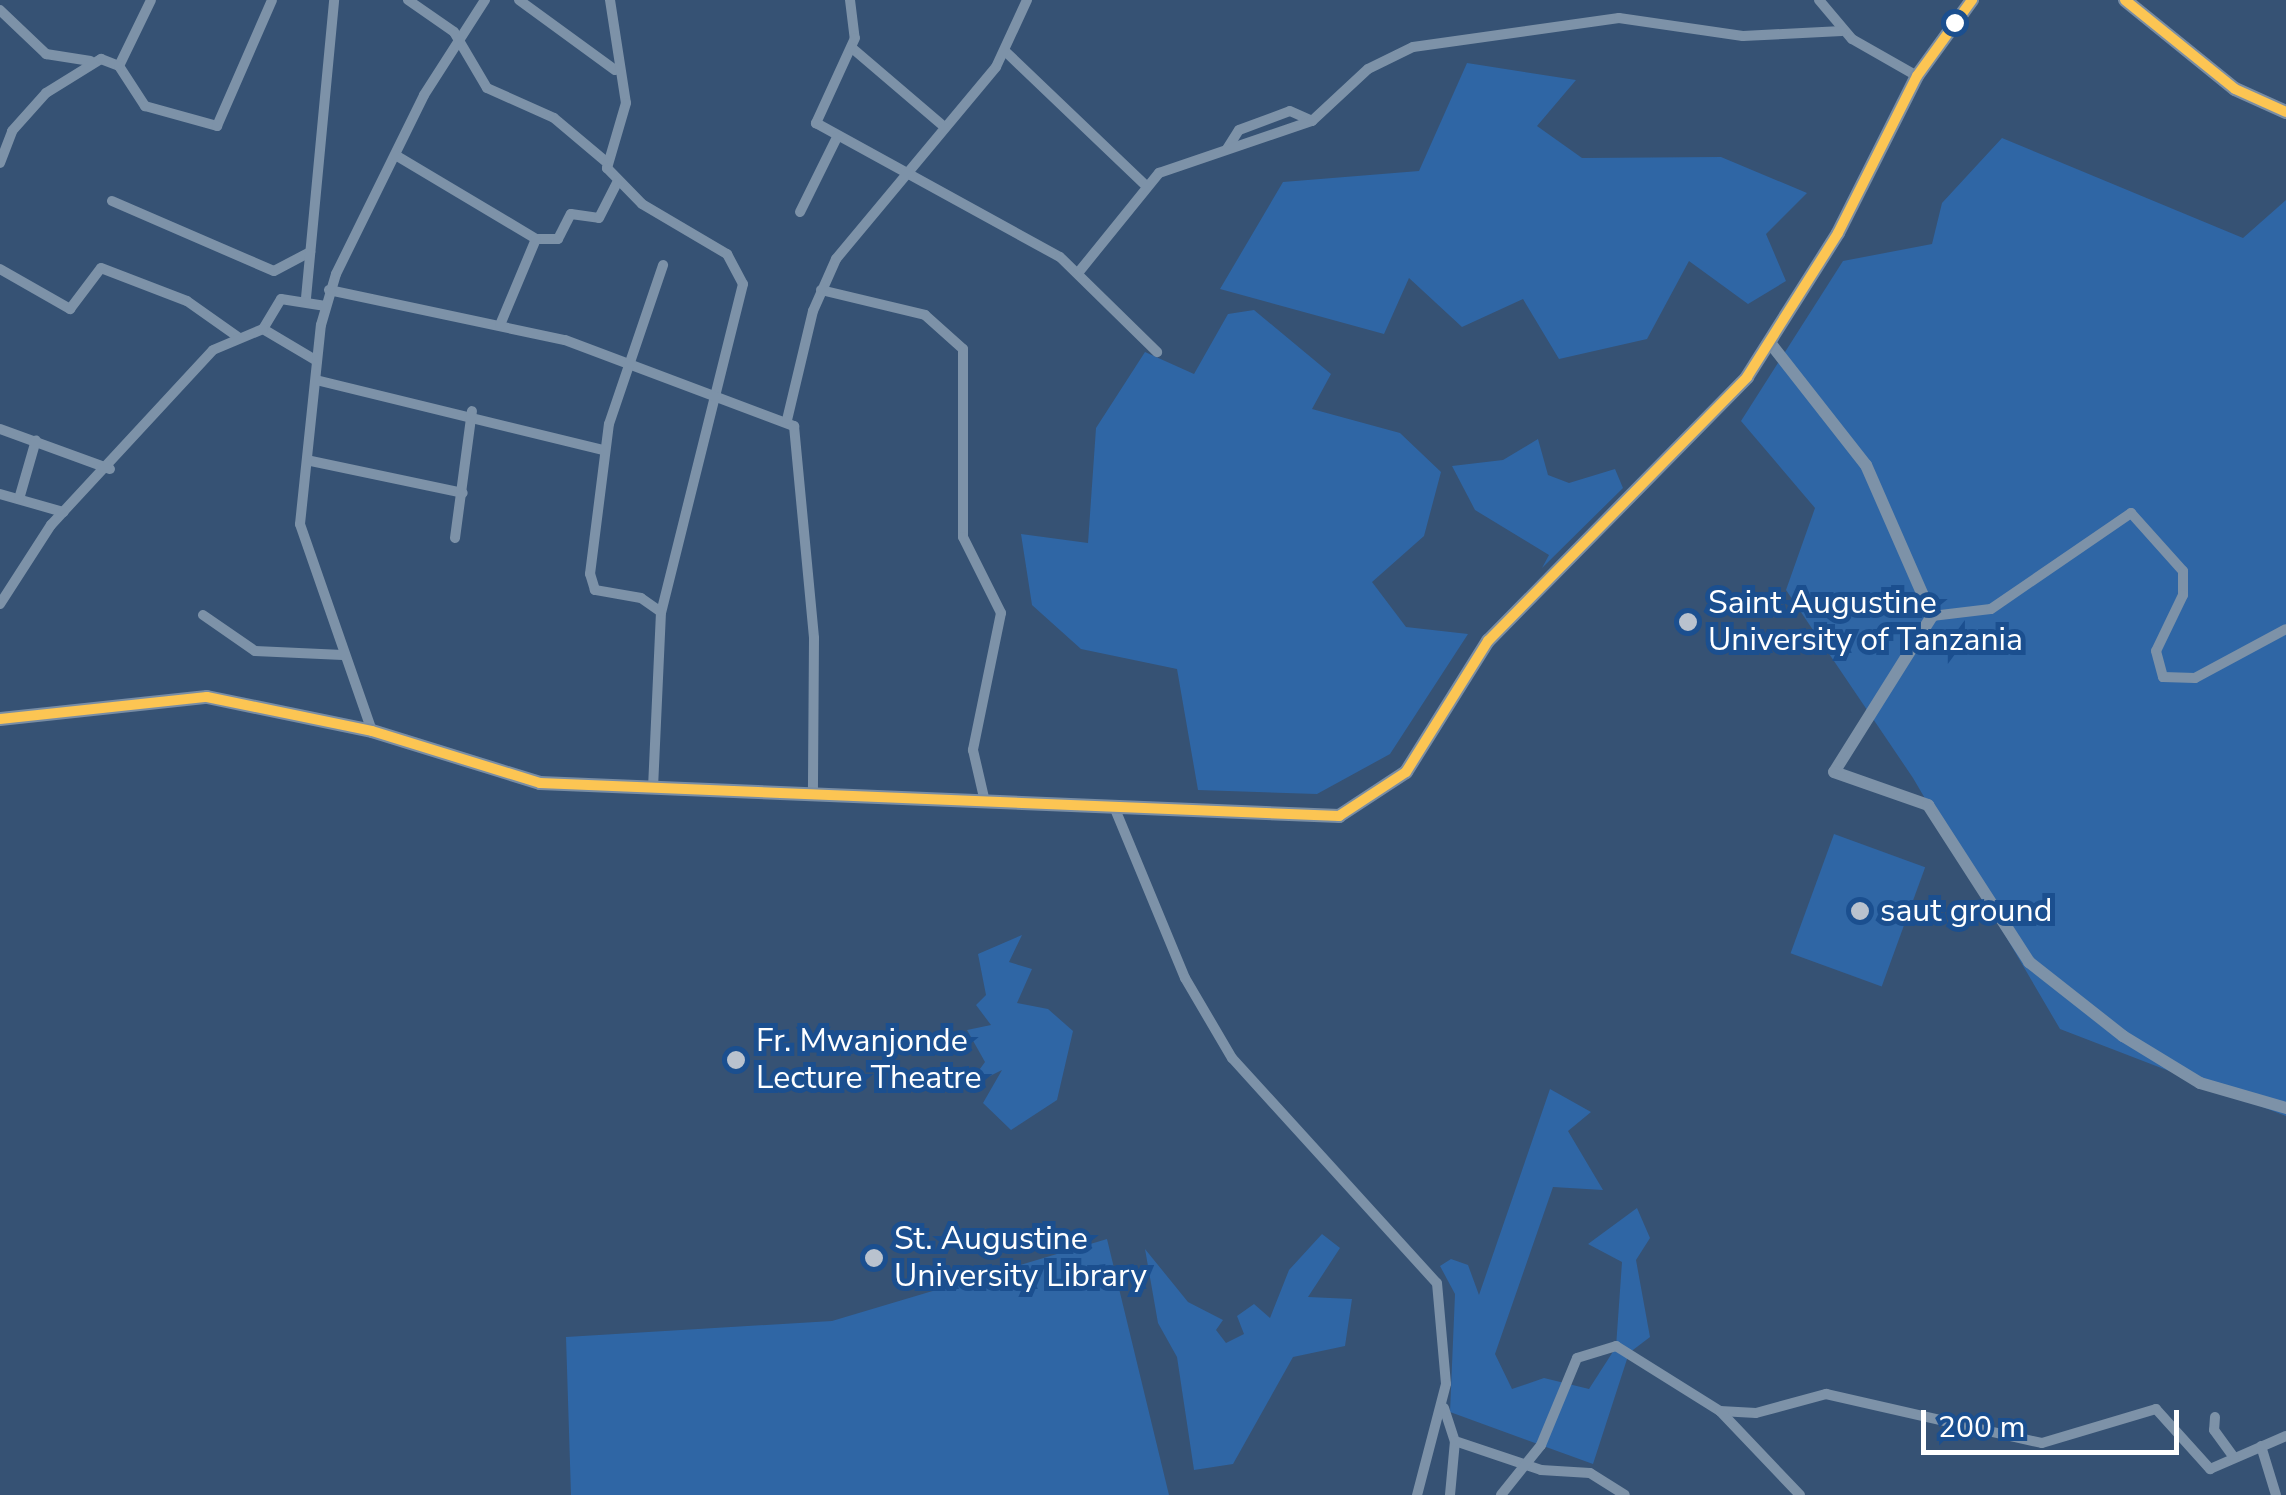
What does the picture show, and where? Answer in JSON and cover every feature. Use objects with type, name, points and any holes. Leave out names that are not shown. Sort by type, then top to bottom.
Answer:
[{"type":"main road","points":[[0,719],[208,696],[372,730],[520,781],[1323,820],[1380,796],[1430,740],[1496,630],[1714,416],[1772,344],[1917,76],[1972,0]]},
{"type":"main road","points":[[2125,0],[2234,89],[2286,112]]},
{"type":"street","points":[[119,66],[152,0]]},
{"type":"street","points":[[0,10],[46,54],[119,66],[145,106],[217,126],[272,0]]},
{"type":"street","points":[[306,298],[334,0]]},
{"type":"street","points":[[408,0],[459,42],[486,88],[554,118],[605,161],[617,183],[700,232],[738,268],[742,300],[711,399],[661,612],[654,788]]},
{"type":"street","points":[[372,730],[300,524],[311,461],[325,306],[329,290],[397,156],[484,0]]},
{"type":"street","points":[[519,0],[617,71]]},
{"type":"street","points":[[605,161],[626,103],[617,71],[610,0]]},
{"type":"street","points":[[850,0],[852,48],[814,118],[837,137],[907,178],[1060,257],[1157,352]]},
{"type":"street","points":[[786,420],[821,290],[843,249],[907,178],[940,124],[1006,52],[1027,0]]},
{"type":"street","points":[[1819,0],[1842,30],[1917,76]]},
{"type":"street","points":[[1078,273],[1145,186],[1176,164],[1312,121],[1389,56],[1449,40],[1619,18],[1742,36],[1842,30]]},
{"type":"street","points":[[852,48],[940,124]]},
{"type":"street","points":[[1006,52],[1145,186]]},
{"type":"street","points":[[0,163],[12,131],[46,93],[91,61]]},
{"type":"street","points":[[1227,149],[1239,130],[1295,110],[1312,121]]},
{"type":"street","points":[[1269,120],[1294,128]]},
{"type":"street","points":[[800,212],[837,137]]},
{"type":"street","points":[[397,156],[536,239],[558,239],[570,214],[599,218],[617,183]]},
{"type":"street","points":[[112,201],[274,271],[311,252]]},
{"type":"street","points":[[500,325],[536,239]]},
{"type":"street","points":[[1060,257],[1090,253]]},
{"type":"street","points":[[661,612],[591,585],[603,450],[663,265]]},
{"type":"street","points":[[0,268],[70,308],[101,268],[187,301],[238,337]]},
{"type":"street","points":[[329,290],[565,340],[630,370],[786,420],[797,433],[808,551],[812,794]]},
{"type":"street","points":[[821,290],[924,315],[964,349],[964,537],[1001,613],[973,750],[985,802]]},
{"type":"street","points":[[0,604],[63,512],[110,469],[213,350],[263,329],[282,300],[306,298],[325,306]]},
{"type":"street","points":[[263,329],[317,362]]},
{"type":"street","points":[[1772,344],[1866,464],[1932,616]]},
{"type":"street","points":[[316,380],[472,412],[603,450]]},
{"type":"street","points":[[455,538],[472,412]]},
{"type":"street","points":[[0,429],[110,469]]},
{"type":"street","points":[[18,500],[36,440]]},
{"type":"street","points":[[311,461],[463,493]]},
{"type":"street","points":[[0,494],[63,512]]},
{"type":"street","points":[[1932,616],[1991,608],[2131,514],[2186,583],[2156,651],[2164,678],[2196,678],[2252,639],[2286,629]]},
{"type":"street","points":[[203,615],[255,651],[343,656]]},
{"type":"street","points":[[1932,616],[1834,772],[1928,805],[2028,962],[2122,1036],[2200,1083],[2286,1108]]},
{"type":"street","points":[[1116,808],[1185,978],[1232,1058],[1438,1283],[1444,1407],[1455,1441],[1450,1495]]},
{"type":"street","points":[[1501,1495],[1525,1465],[1577,1358],[1600,1347],[1641,1356],[1720,1411],[1800,1495]]},
{"type":"street","points":[[1720,1411],[1756,1413],[1826,1394],[2042,1443],[2156,1408],[2201,1466],[2234,1458],[2286,1436]]},
{"type":"street","points":[[1417,1495],[1444,1407]]},
{"type":"street","points":[[2215,1416],[2214,1430],[2234,1458]]},
{"type":"street","points":[[1455,1441],[1525,1465],[1590,1473],[1625,1495]]},
{"type":"street","points":[[2261,1446],[2276,1495]]},
{"type":"shaded area","points":[[1467,63],[1576,80],[1537,126],[1582,158],[1721,157],[1807,193],[1766,234],[1786,281],[1748,304],[1689,261],[1647,339],[1559,359],[1523,299],[1462,327],[1409,278],[1384,334],[1220,289],[1283,182],[1419,171]]},
{"type":"shaded area","points":[[2002,138],[2243,238],[2286,200],[2286,1116],[2060,1029],[1913,778],[1786,590],[1815,508],[1741,421],[1843,261],[1932,244],[1942,203]]},
{"type":"shaded area","points":[[1254,310],[1331,374],[1312,409],[1400,433],[1441,472],[1424,536],[1372,582],[1406,627],[1468,634],[1390,754],[1317,794],[1198,790],[1177,669],[1081,649],[1032,605],[1021,534],[1088,543],[1096,428],[1145,352],[1194,374],[1228,314]]},
{"type":"shaded area","points":[[1538,439],[1548,475],[1569,483],[1615,469],[1623,488],[1542,568],[1549,555],[1475,510],[1452,466],[1503,460]]},
{"type":"shaded area","name":"saut ground","points":[[1834,834],[1925,867],[1882,987],[1791,953]]},
{"type":"shaded area","points":[[1022,935],[1009,962],[1032,969],[1017,1003],[1048,1009],[1073,1031],[1057,1100],[1011,1130],[983,1103],[1002,1070],[966,1088],[985,1062],[967,1030],[991,1025],[976,1005],[986,995],[978,954]]},
{"type":"shaded area","points":[[1550,1089],[1591,1112],[1568,1131],[1603,1190],[1553,1187],[1495,1354],[1512,1389],[1544,1378],[1589,1389],[1616,1347],[1622,1262],[1588,1244],[1637,1208],[1650,1238],[1636,1260],[1650,1337],[1629,1353],[1593,1464],[1450,1412],[1455,1294],[1440,1266],[1451,1259],[1468,1265],[1479,1295]]},
{"type":"shaded area","points":[[1322,1234],[1340,1248],[1308,1297],[1352,1299],[1345,1346],[1293,1357],[1233,1464],[1194,1470],[1177,1357],[1158,1323],[1145,1249],[1188,1302],[1223,1320],[1216,1330],[1226,1343],[1244,1334],[1237,1316],[1254,1304],[1270,1318],[1289,1270]]},
{"type":"shaded area","points":[[1107,1239],[1169,1495],[571,1495],[566,1337],[832,1321]]},
{"type":"transit line","points":[[0,719],[207,697],[372,731],[540,783],[1339,816],[1406,772],[1488,641],[1747,377],[1838,233],[1917,76],[1972,0]]},
{"type":"transit line","points":[[2125,0],[2235,89],[2286,112]]},
{"type":"place","name":"Saint Augustine University of Tanzania","points":[[1688,622]]},
{"type":"place","name":"saut ground","points":[[1860,911]]},
{"type":"place","name":"Fr. Mwanjonde Lecture Theatre","points":[[736,1060]]},
{"type":"place","name":"St. Augustine University Library","points":[[874,1258]]}]
